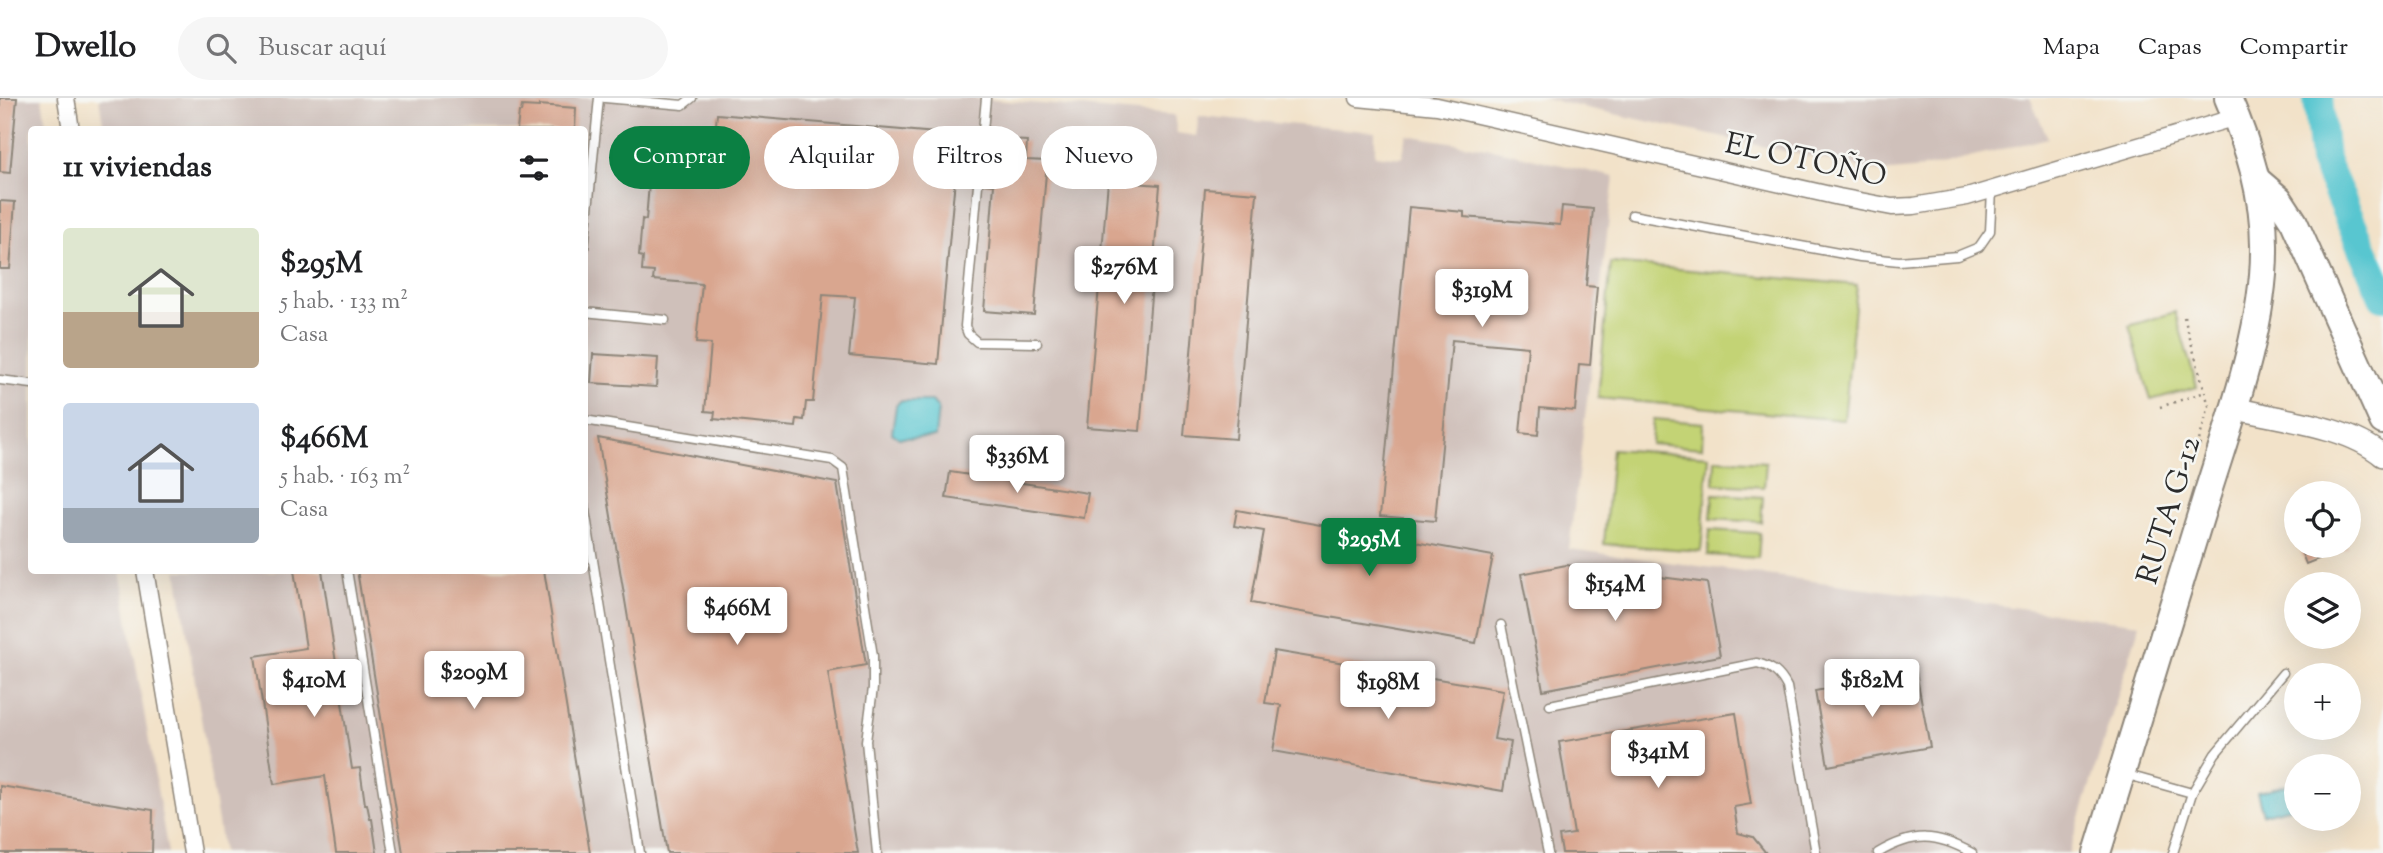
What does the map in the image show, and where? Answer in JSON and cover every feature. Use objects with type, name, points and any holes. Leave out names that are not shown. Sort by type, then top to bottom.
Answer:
[{"type":"main road","points":[[2232,108],[2258,181],[2278,199],[2294,222],[2383,421]]},
{"type":"main road","name":"RUTA G-12","points":[[2097,853],[2221,452],[2256,321],[2263,277],[2264,229],[2258,181]]},
{"type":"street","points":[[65,98],[70,126]]},
{"type":"street","name":"EL OTOÑO","points":[[1358,98],[1437,106],[1892,207],[1914,206],[1992,190],[2232,108]]},
{"type":"street","points":[[2234,408],[2328,430],[2360,441],[2383,456]]},
{"type":"street","points":[[146,574],[192,853]]},
{"type":"lane","points":[[588,209],[599,98]]},
{"type":"lane","points":[[605,98],[683,105],[692,98]]},
{"type":"lane","points":[[986,98],[965,326],[968,334],[977,342],[1037,343]]},
{"type":"lane","points":[[1632,215],[1860,257],[1899,261],[1958,256],[1979,247],[1990,231],[1992,190]]},
{"type":"lane","points":[[588,312],[665,320]]},
{"type":"lane","points":[[0,380],[28,384]]},
{"type":"lane","points":[[588,420],[832,460],[843,468],[873,656],[873,688],[866,741],[877,853]]},
{"type":"lane","points":[[588,529],[640,853]]},
{"type":"lane","points":[[348,574],[393,853]]},
{"type":"lane","points":[[1501,625],[1548,853]]},
{"type":"lane","points":[[1550,705],[1757,663],[1771,667],[1782,676],[1787,687],[1816,853]]},
{"type":"lane","points":[[2174,853],[2192,793],[2215,754],[2283,673]]},
{"type":"lane","points":[[2121,774],[2192,793]]},
{"type":"lane","points":[[1878,853],[1903,839],[1931,837],[1958,845],[1972,853]]},
{"type":"path","points":[[2184,317],[2210,406],[2198,444],[2221,452]]},
{"type":"path","points":[[2160,407],[2205,392]]},
{"type":"shaded area","points":[[0,98],[42,98],[47,126],[28,126],[28,574],[121,574],[168,853],[0,853]]},
{"type":"shaded area","points":[[99,98],[970,98],[1174,115],[1177,133],[1196,136],[1199,116],[1375,132],[1375,155],[1402,158],[1407,135],[1492,149],[1614,177],[1569,549],[2140,624],[2069,853],[223,853],[177,574],[588,574],[588,126],[104,126]]},
{"type":"shaded area","points":[[1541,98],[2030,98],[2048,138],[1924,168],[1881,172]]},
{"type":"green space","points":[[1611,263],[1857,285],[1844,420],[1598,398]]},
{"type":"green space","points":[[2175,312],[2197,387],[2151,400],[2129,326]]},
{"type":"green space","points":[[1653,419],[1703,423],[1702,448],[1651,444]]},
{"type":"green space","points":[[1612,449],[1709,456],[1701,551],[1604,544]]},
{"type":"green space","points":[[1715,459],[1766,462],[1764,487],[1714,484]]},
{"type":"green space","points":[[1713,494],[1763,497],[1761,522],[1711,519]]},
{"type":"green space","points":[[1710,530],[1760,533],[1758,558],[1708,555]]},
{"type":"water","points":[[900,401],[932,401],[938,408],[935,437],[899,438],[892,433],[896,406]]},
{"type":"water","points":[[2284,786],[2284,809],[2263,814],[2257,792]]},
{"type":"building","points":[[0,98],[17,98],[10,173],[0,172]]},
{"type":"building","points":[[522,106],[576,108],[575,126],[517,126]]},
{"type":"building","points":[[717,114],[855,126],[764,126],[764,189],[899,189],[899,130],[913,131],[913,189],[954,189],[938,364],[849,356],[855,297],[823,295],[813,402],[806,402],[804,420],[797,419],[796,427],[714,419],[715,412],[705,411],[711,344],[696,343],[702,284],[653,280],[654,272],[642,271],[643,257],[639,256],[642,219],[646,220],[649,189],[750,189],[750,126],[716,126]]},
{"type":"building","points":[[1027,160],[1041,161],[1041,189],[1045,189],[1034,315],[984,311],[994,189],[1027,189]]},
{"type":"building","points":[[1157,185],[1160,185],[1140,431],[1087,427],[1107,189],[1157,189]]},
{"type":"building","points":[[1205,189],[1257,193],[1236,439],[1184,435]]},
{"type":"building","points":[[0,201],[15,202],[10,269],[0,269]]},
{"type":"building","points":[[1562,206],[1593,209],[1586,286],[1597,287],[1590,365],[1579,364],[1575,411],[1540,408],[1538,435],[1520,433],[1528,347],[1452,340],[1435,521],[1380,516],[1409,207],[1464,212],[1464,217],[1560,225]]},
{"type":"building","points":[[593,354],[658,358],[656,387],[591,383]]},
{"type":"building","points":[[598,438],[837,483],[866,665],[828,672],[858,853],[667,853]]},
{"type":"building","points":[[950,472],[1088,493],[1084,518],[946,498]]},
{"type":"building","points":[[1237,510],[1493,556],[1476,643],[1251,603],[1264,531],[1234,526]]},
{"type":"building","points":[[2304,558],[2321,558],[2306,564]]},
{"type":"building","points":[[1566,565],[1707,583],[1720,656],[1543,690],[1521,574]]},
{"type":"building","points":[[295,574],[323,574],[352,769],[360,768],[365,804],[372,819],[377,853],[336,853],[325,776],[274,784],[255,656],[306,648]]},
{"type":"building","points":[[358,574],[545,574],[590,853],[403,853]]},
{"type":"building","points":[[1274,651],[1503,690],[1494,739],[1511,742],[1503,791],[1273,751],[1281,705],[1265,703]]},
{"type":"building","points":[[1916,672],[1930,747],[1828,766],[1815,691]]},
{"type":"building","points":[[1736,713],[1751,804],[1734,807],[1738,833],[1753,837],[1766,853],[1562,853],[1559,836],[1574,834],[1559,742]]},
{"type":"building","points":[[0,786],[153,810],[152,853],[0,853]]},
{"type":"waterway","points":[[2318,98],[2324,160],[2383,296]]}]
